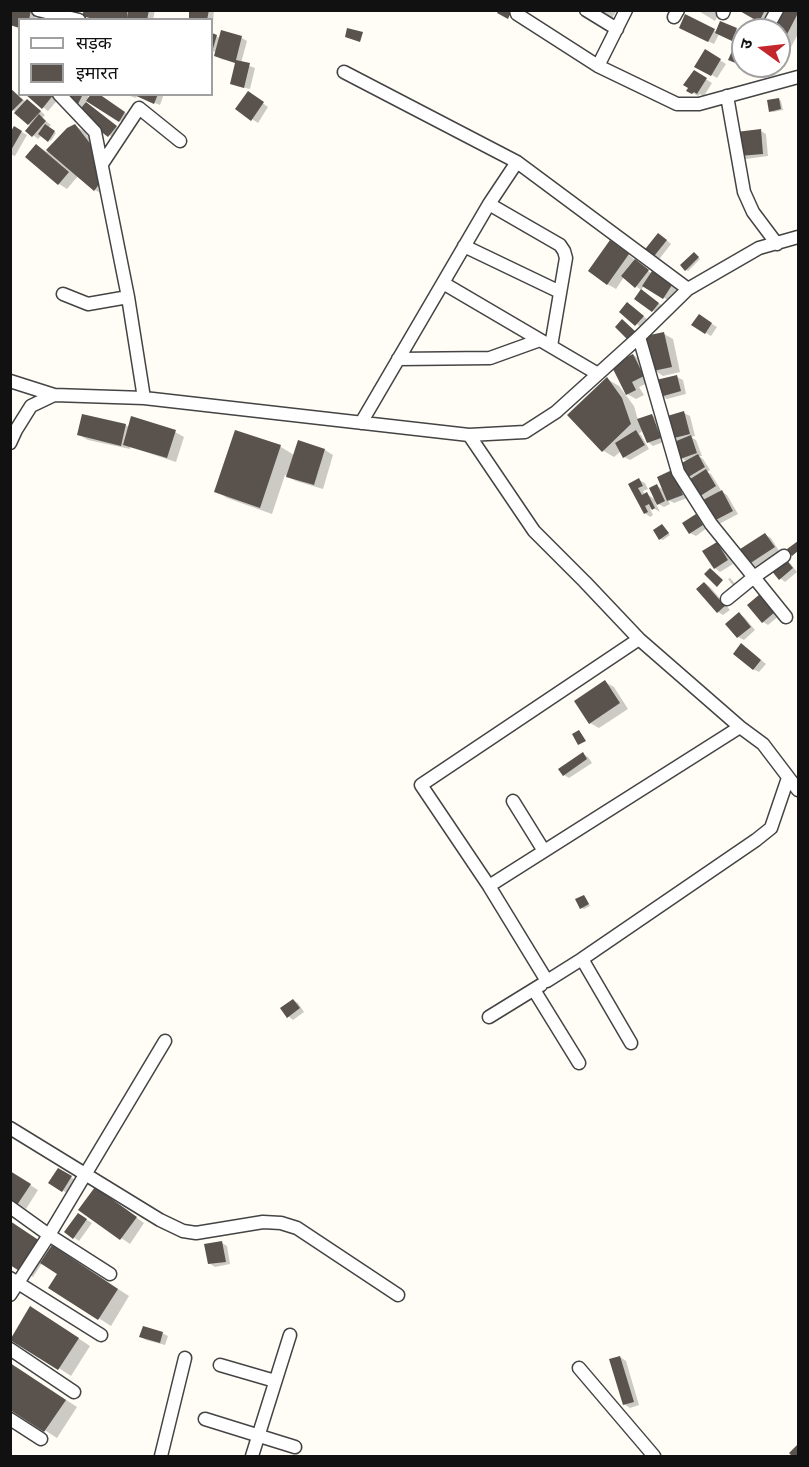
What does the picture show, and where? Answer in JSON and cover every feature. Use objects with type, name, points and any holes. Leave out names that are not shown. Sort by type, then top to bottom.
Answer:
[{"type":"street","points":[[38,10],[71,18]]},
{"type":"street","points":[[516,10],[517,14],[598,66],[677,104],[699,104],[798,77]]},
{"type":"street","points":[[586,10],[617,29]]},
{"type":"street","points":[[598,66],[626,10]]},
{"type":"street","points":[[344,72],[517,162],[688,289]]},
{"type":"street","points":[[61,96],[95,132],[128,297],[144,398]]},
{"type":"street","points":[[727,96],[744,192],[753,212],[777,244]]},
{"type":"street","points":[[102,164],[139,108],[180,141]]},
{"type":"street","points":[[361,423],[489,204],[517,162]]},
{"type":"street","points":[[489,204],[560,245],[564,251],[566,258],[560,292],[546,343]]},
{"type":"street","points":[[10,381],[54,395],[144,398],[469,435],[525,432],[556,412],[688,289],[759,248],[798,237]]},
{"type":"street","points":[[464,246],[560,292]]},
{"type":"street","points":[[443,283],[598,374]]},
{"type":"street","points":[[63,294],[88,304],[128,297]]},
{"type":"street","points":[[639,337],[678,472],[711,524],[786,617]]},
{"type":"street","points":[[398,359],[490,358],[546,343]]},
{"type":"street","points":[[10,443],[31,406],[54,395]]},
{"type":"street","points":[[469,435],[534,531],[639,639],[740,727],[763,744],[798,790]]},
{"type":"street","points":[[727,599],[784,556]]},
{"type":"street","points":[[547,981],[489,886],[421,785],[639,639]]},
{"type":"street","points":[[489,886],[740,727]]},
{"type":"street","points":[[489,1017],[582,959],[771,828],[788,777]]},
{"type":"street","points":[[513,801],[544,851]]},
{"type":"street","points":[[582,959],[631,1043]]},
{"type":"street","points":[[534,990],[579,1063]]},
{"type":"street","points":[[10,1295],[14,1280],[49,1235],[165,1041]]},
{"type":"street","points":[[10,1128],[160,1220],[183,1231],[196,1233],[263,1222],[281,1223],[297,1228],[398,1295]]},
{"type":"street","points":[[10,1207],[110,1274]]},
{"type":"street","points":[[14,1280],[100,1335]]},
{"type":"street","points":[[252,1456],[290,1335]]},
{"type":"street","points":[[10,1349],[74,1392]]},
{"type":"street","points":[[161,1456],[185,1358]]},
{"type":"street","points":[[220,1365],[275,1381]]},
{"type":"street","points":[[579,1368],[654,1456]]},
{"type":"street","points":[[10,1419],[40,1439]]},
{"type":"street","points":[[205,1419],[295,1447]]},
{"type":"building","points":[[12,10],[31,10],[29,18],[18,18],[18,27],[10,25]]},
{"type":"building","points":[[84,10],[127,10],[127,18],[82,16]]},
{"type":"building","points":[[128,10],[149,10],[147,18],[127,18]]},
{"type":"building","points":[[189,10],[209,10],[207,18],[189,18]]},
{"type":"building","points":[[499,10],[512,10],[508,19],[497,13]]},
{"type":"building","points":[[738,10],[765,10],[761,18],[752,18]]},
{"type":"building","points":[[781,10],[798,10],[791,27],[791,18],[777,18]]},
{"type":"building","points":[[685,14],[715,29],[708,42],[679,28]]},
{"type":"building","points":[[720,21],[731,26],[731,41],[715,33]]},
{"type":"building","points":[[347,28],[363,32],[360,42],[345,37]]},
{"type":"building","points":[[221,30],[242,36],[236,60],[250,63],[244,88],[230,84],[235,63],[214,56]]},
{"type":"building","points":[[213,33],[217,35],[213,49]]},
{"type":"building","points":[[705,49],[721,59],[711,76],[694,67]]},
{"type":"building","points":[[694,70],[707,78],[697,94],[686,91],[688,88],[683,85]]},
{"type":"building","points":[[10,88],[23,100],[12,111],[10,109]]},
{"type":"building","points":[[248,91],[264,102],[251,121],[235,109]]},
{"type":"building","points":[[27,96],[52,96],[42,109]]},
{"type":"building","points":[[63,96],[82,96],[76,108]]},
{"type":"building","points":[[90,96],[102,96],[125,112],[119,122],[86,101]]},
{"type":"building","points":[[136,96],[157,96],[154,104]]},
{"type":"building","points":[[779,98],[781,109],[769,112],[767,100]]},
{"type":"building","points":[[27,99],[41,111],[28,125],[14,113]]},
{"type":"building","points":[[86,102],[117,126],[108,137],[77,113]]},
{"type":"building","points":[[39,114],[46,121],[32,137],[25,131]]},
{"type":"building","points":[[45,124],[55,131],[48,142],[38,134]]},
{"type":"building","points":[[75,124],[96,151],[103,179],[94,191],[46,150],[67,128]]},
{"type":"building","points":[[14,126],[22,131],[10,152],[10,133]]},
{"type":"building","points":[[761,129],[763,154],[739,156],[736,132]]},
{"type":"building","points":[[36,144],[69,172],[58,185],[25,157]]},
{"type":"building","points":[[658,233],[667,240],[651,260],[642,253]]},
{"type":"building","points":[[610,240],[629,254],[607,285],[588,271]]},
{"type":"building","points":[[694,252],[699,257],[685,271],[680,265]]},
{"type":"building","points":[[635,259],[649,270],[635,288],[621,276]]},
{"type":"building","points":[[652,271],[672,285],[663,299],[642,286]]},
{"type":"building","points":[[641,289],[659,303],[652,312],[634,299]]},
{"type":"building","points":[[627,302],[644,316],[635,326],[619,312]]},
{"type":"building","points":[[699,314],[712,323],[705,334],[691,325]]},
{"type":"building","points":[[622,319],[636,332],[628,340],[615,327]]},
{"type":"building","points":[[664,332],[672,367],[653,371],[645,336]]},
{"type":"building","points":[[633,354],[644,376],[632,382],[636,390],[626,395],[611,365]]},
{"type":"building","points":[[677,375],[681,391],[660,397],[656,380]]},
{"type":"building","points":[[607,377],[622,398],[631,424],[602,452],[567,415]]},
{"type":"building","points":[[684,411],[690,434],[670,439],[664,417]]},
{"type":"building","points":[[82,414],[126,424],[121,446],[77,435]]},
{"type":"building","points":[[652,414],[661,438],[647,443],[637,419]]},
{"type":"building","points":[[131,416],[176,430],[167,458],[123,445]]},
{"type":"building","points":[[235,430],[281,445],[260,508],[214,492]]},
{"type":"building","points":[[636,430],[645,445],[623,458],[615,443]]},
{"type":"building","points":[[691,435],[697,453],[680,459],[674,442]]},
{"type":"building","points":[[298,440],[325,449],[314,485],[286,477]]},
{"type":"building","points":[[698,454],[705,467],[685,479],[678,465]]},
{"type":"building","points":[[706,469],[716,486],[697,498],[687,481]]},
{"type":"building","points":[[672,470],[683,495],[667,501],[657,477]]},
{"type":"building","points":[[639,478],[643,486],[638,488],[642,495],[647,492],[655,508],[652,510],[649,504],[645,506],[648,512],[644,514],[628,484]]},
{"type":"building","points":[[657,484],[665,501],[657,505],[649,488]]},
{"type":"building","points":[[722,490],[733,511],[712,522],[701,501]]},
{"type":"building","points":[[696,514],[703,525],[689,534],[682,523]]},
{"type":"building","points":[[662,524],[669,533],[659,540],[653,530]]},
{"type":"building","points":[[765,533],[775,547],[746,566],[737,551]]},
{"type":"building","points":[[798,541],[798,551],[792,556],[787,549]]},
{"type":"building","points":[[717,542],[728,560],[714,569],[702,551]]},
{"type":"building","points":[[785,558],[793,568],[779,580],[771,570]]},
{"type":"building","points":[[710,568],[723,580],[717,587],[704,574]]},
{"type":"building","points":[[704,582],[725,606],[717,613],[696,589]]},
{"type":"building","points":[[760,594],[775,612],[762,623],[747,605]]},
{"type":"building","points":[[739,612],[751,627],[737,638],[725,624]]},
{"type":"building","points":[[741,643],[761,660],[753,670],[733,654]]},
{"type":"building","points":[[605,680],[620,703],[589,724],[574,701]]},
{"type":"building","points":[[579,730],[586,741],[578,745],[572,734]]},
{"type":"building","points":[[583,752],[587,759],[563,776],[558,769]]},
{"type":"building","points":[[584,895],[589,904],[580,909],[575,899]]},
{"type":"building","points":[[293,999],[300,1008],[287,1018],[280,1008]]},
{"type":"building","points":[[58,1168],[72,1176],[62,1192],[48,1183]]},
{"type":"building","points":[[10,1171],[31,1184],[17,1205],[10,1201]]},
{"type":"building","points":[[95,1187],[137,1217],[120,1240],[78,1210]]},
{"type":"building","points":[[78,1213],[87,1219],[73,1239],[64,1232]]},
{"type":"building","points":[[10,1221],[40,1241],[21,1272],[10,1265]]},
{"type":"building","points":[[222,1241],[226,1262],[208,1264],[204,1244]]},
{"type":"building","points":[[52,1245],[118,1289],[98,1320],[48,1288],[57,1274],[40,1263]]},
{"type":"building","points":[[30,1306],[79,1338],[58,1370],[10,1340]]},
{"type":"building","points":[[143,1326],[163,1332],[160,1343],[139,1337]]},
{"type":"building","points":[[620,1356],[634,1402],[623,1405],[609,1359]]},
{"type":"building","points":[[10,1363],[66,1400],[44,1432],[10,1410]]},
{"type":"building","points":[[798,1444],[798,1456],[792,1456],[789,1453]]}]
